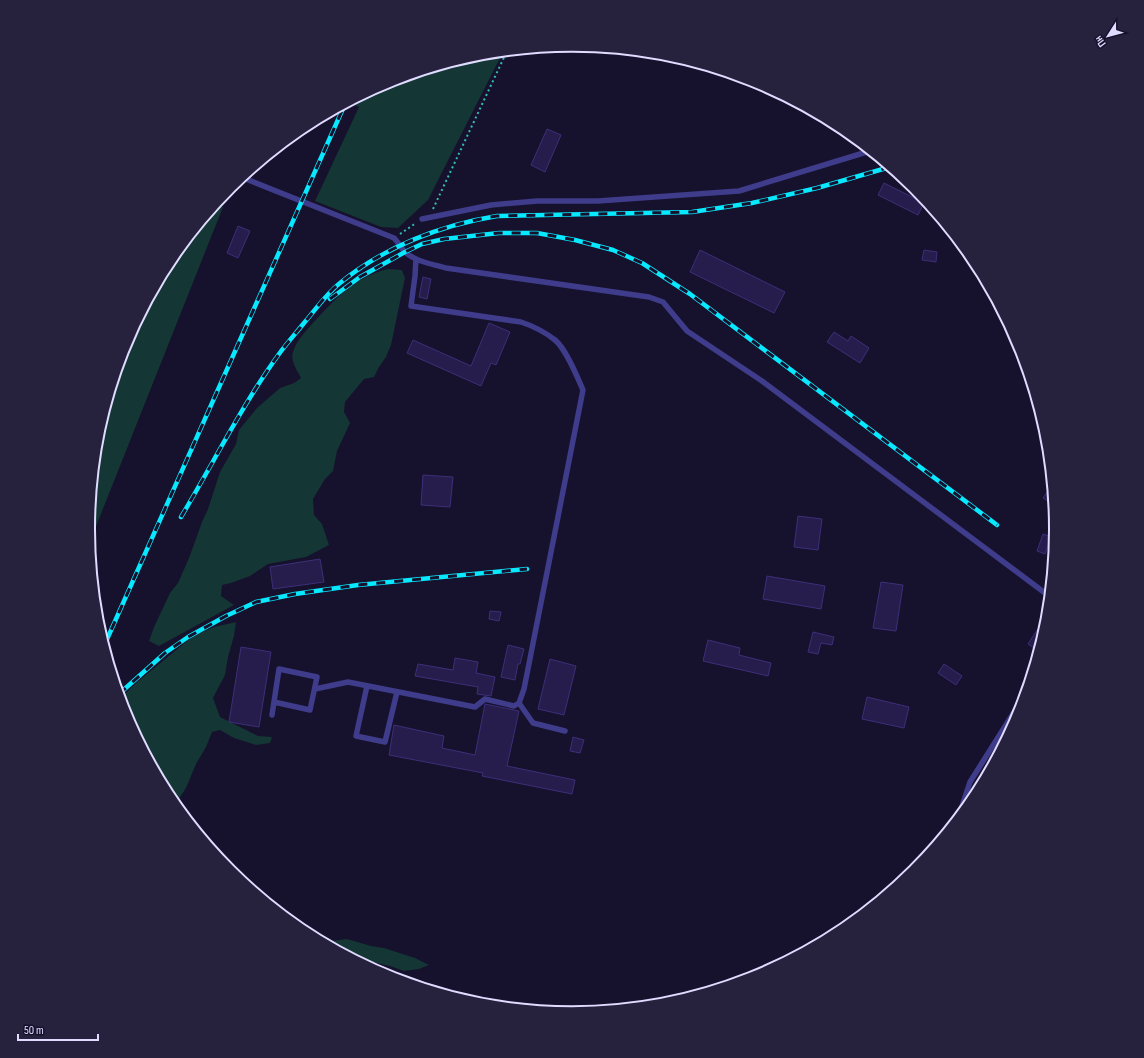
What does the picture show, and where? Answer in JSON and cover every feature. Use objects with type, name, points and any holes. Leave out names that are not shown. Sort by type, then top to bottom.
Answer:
[{"type":"lane","points":[[422,219],[498,204],[537,201],[598,200],[739,191],[864,153]]},
{"type":"lane","points":[[247,180],[394,238],[405,252],[416,260],[446,268],[649,297],[663,302],[687,331],[762,381],[1045,593]]},
{"type":"lane","points":[[315,689],[348,682],[475,707],[485,699],[514,706],[519,703],[524,689],[583,390],[572,365],[556,340],[536,328],[521,322],[411,306],[416,260]]},
{"type":"lane","points":[[272,715],[279,669],[317,677],[310,710],[274,702]]},
{"type":"lane","points":[[367,686],[356,736],[385,742],[397,692]]},
{"type":"lane","points":[[519,703],[534,723],[565,731]]},
{"type":"lane","points":[[964,801],[970,782],[1010,718]]},
{"type":"path","points":[[394,238],[422,219],[434,207],[504,57]]},
{"type":"green space","points":[[500,58],[428,200],[398,228],[381,227],[315,201],[359,107],[354,105],[389,88],[419,77],[449,68]]},
{"type":"green space","points":[[221,206],[223,207],[95,529],[99,467],[104,436],[120,376],[131,346],[159,290],[175,264],[213,214]]},
{"type":"green space","points":[[388,269],[402,270],[405,278],[391,345],[386,357],[374,377],[364,379],[345,402],[344,412],[350,423],[337,451],[333,471],[325,479],[313,499],[314,515],[322,524],[329,545],[306,557],[268,564],[250,576],[222,585],[221,596],[234,605],[159,646],[149,641],[170,593],[178,583],[189,558],[208,509],[220,472],[236,444],[239,430],[257,408],[280,388],[294,383],[301,378],[293,362],[292,355],[296,344],[320,315],[355,283],[376,272]]},
{"type":"green space","points":[[236,622],[225,675],[213,698],[220,717],[258,736],[272,737],[270,743],[256,745],[234,738],[220,730],[212,732],[186,788],[179,799],[144,740],[125,694],[136,683],[192,637],[214,627]]},
{"type":"green space","points":[[347,939],[384,948],[415,958],[429,965],[419,969],[404,971],[371,962],[331,941]]},
{"type":"building","points":[[547,129],[561,135],[545,172],[531,165]]},
{"type":"building","points":[[884,183],[916,199],[923,206],[918,215],[878,195]]},
{"type":"building","points":[[238,226],[250,231],[238,258],[227,253]]},
{"type":"building","points":[[700,250],[785,292],[774,313],[690,272]]},
{"type":"building","points":[[924,250],[937,252],[936,262],[922,260]]},
{"type":"building","points":[[423,277],[431,279],[427,299],[419,297]]},
{"type":"building","points":[[489,323],[510,332],[496,365],[491,363],[481,386],[407,353],[413,340],[471,366]]},
{"type":"building","points":[[834,332],[848,341],[851,336],[869,348],[860,363],[827,342]]},
{"type":"building","points":[[423,475],[453,477],[450,507],[421,505]]},
{"type":"building","points":[[1047,492],[1048,501],[1043,498]]},
{"type":"building","points":[[798,516],[822,519],[818,550],[794,547]]},
{"type":"building","points":[[1043,534],[1049,536],[1049,544],[1045,554],[1037,551]]},
{"type":"building","points":[[320,559],[324,582],[273,589],[270,567]]},
{"type":"building","points":[[767,576],[825,586],[821,609],[763,599]]},
{"type":"building","points":[[881,582],[903,585],[896,631],[873,628]]},
{"type":"building","points":[[490,611],[501,612],[499,621],[489,619]]},
{"type":"building","points":[[1037,630],[1038,631],[1034,648],[1028,644]]},
{"type":"building","points":[[813,632],[834,637],[832,645],[821,643],[818,654],[808,652]]},
{"type":"building","points":[[708,640],[740,648],[739,655],[771,663],[768,676],[703,661]]},
{"type":"building","points":[[508,645],[524,649],[520,664],[518,664],[515,680],[501,677]]},
{"type":"building","points":[[241,647],[271,652],[259,727],[229,722]]},
{"type":"building","points":[[455,658],[478,662],[476,673],[495,677],[491,696],[477,694],[478,687],[415,676],[418,664],[453,670]]},
{"type":"building","points":[[550,659],[576,666],[564,715],[538,709]]},
{"type":"building","points":[[944,664],[962,676],[956,685],[938,673]]},
{"type":"building","points":[[867,697],[909,707],[904,728],[862,719]]},
{"type":"building","points":[[485,704],[519,711],[507,766],[575,780],[572,794],[482,776],[483,773],[389,755],[394,725],[444,736],[442,748],[475,755]]},
{"type":"building","points":[[573,737],[584,740],[580,753],[570,751]]},
{"type":"railway","points":[[108,638],[342,112]]},
{"type":"railway","points":[[181,517],[228,434],[253,393],[285,346],[335,287],[357,270],[394,248],[414,239],[455,225],[497,216],[692,212],[752,203],[817,188],[885,168]]},
{"type":"railway","points":[[330,299],[360,277],[405,252],[422,244],[444,239],[499,233],[537,233],[575,240],[613,250],[642,263],[690,294],[997,525]]},
{"type":"railway","points":[[123,690],[165,653],[188,637],[226,616],[256,602],[295,594],[358,585],[527,569]]}]
